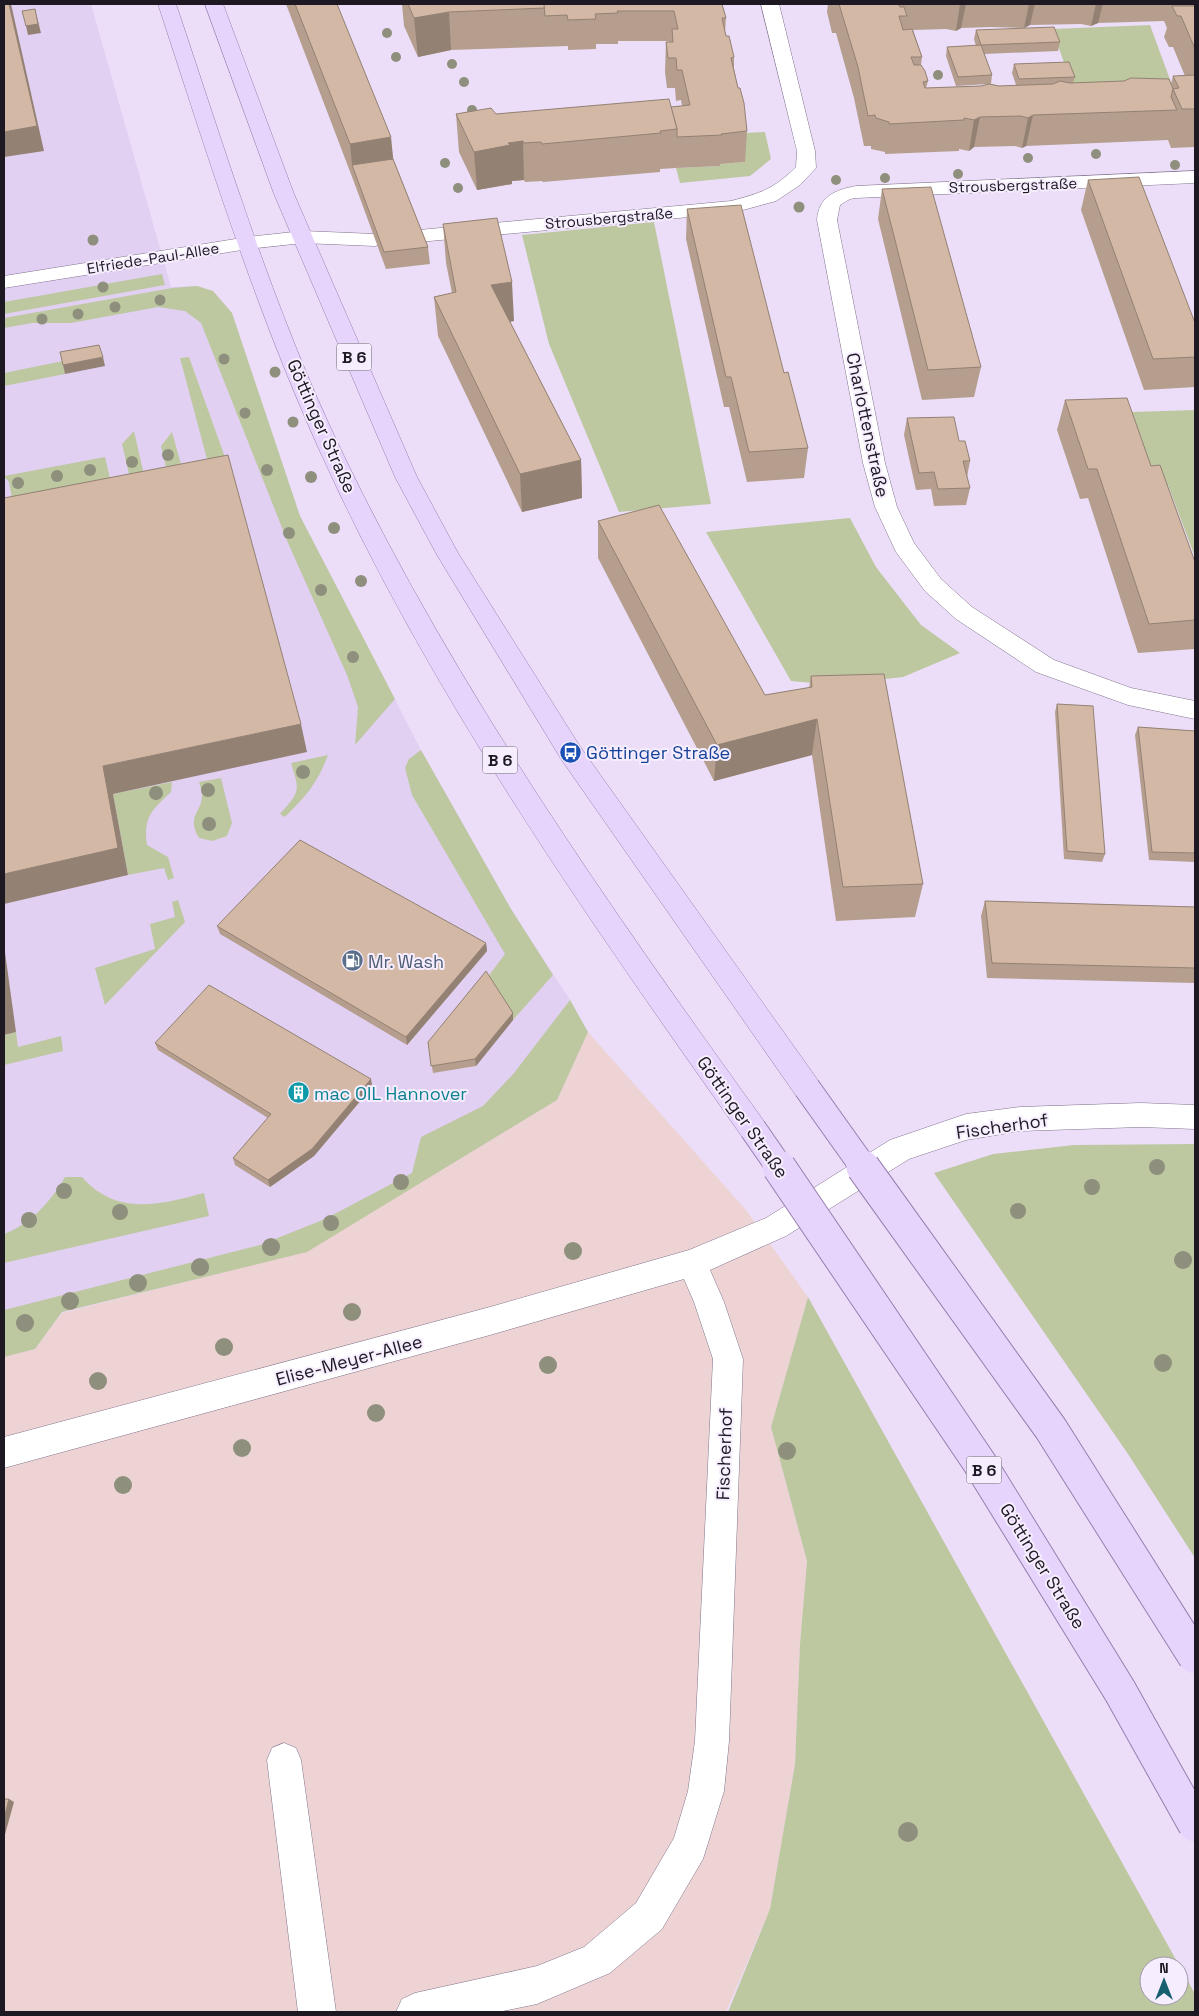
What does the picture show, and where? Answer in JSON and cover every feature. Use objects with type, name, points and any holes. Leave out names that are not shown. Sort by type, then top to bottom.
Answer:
[{"type":"main road","name":"Göttinger Straße","points":[[167,4],[248,244],[293,364],[330,450],[394,577],[451,678],[509,774],[635,964],[753,1129],[979,1462],[1120,1691],[1195,1825]]},
{"type":"main road","name":"B 6","points":[[214,4],[284,194],[406,477],[453,563],[570,752],[1050,1429],[1195,1657]]},
{"type":"street","name":"Strousbergstraße","points":[[419,236],[732,207],[770,197],[793,181],[806,168],[806,151],[770,4]]},
{"type":"street","name":"Strousbergstraße","points":[[833,200],[846,193],[864,190],[1195,177]]},
{"type":"street","name":"Charlottenstraße","points":[[833,200],[827,210],[828,220],[874,463],[886,507],[904,546],[933,585],[964,612],[998,637],[1045,666],[1128,696],[1195,710]]},
{"type":"street","name":"Elfriede-Paul-Allee","points":[[4,282],[303,237]]},
{"type":"street","points":[[303,237],[375,240]]},
{"type":"street","name":"Fischerhof","points":[[415,2012],[537,1985],[597,1960],[649,1916],[690,1846],[706,1791],[712,1741],[728,1360],[709,1302],[692,1263],[776,1228],[900,1148],[966,1127],[1020,1119],[1141,1115],[1195,1117]]},
{"type":"street","name":"Elise-Meyer-Allee","points":[[4,1453],[490,1321],[692,1263]]},
{"type":"street","points":[[284,1760],[317,2012]]},
{"type":"shaded area","name":"Mr. Wash","points":[[4,4],[91,4],[171,287],[197,286],[213,291],[232,313],[300,516],[421,750],[511,909],[570,1000],[588,1032],[557,1100],[307,1252],[62,1312],[35,1349],[4,1357]]},
{"type":"shaded area","points":[[588,1032],[746,1210],[808,1297],[771,1427],[807,1561],[800,1644],[795,1764],[770,1909],[726,2012],[4,2012],[4,1357],[35,1349],[62,1313],[307,1251],[557,1100]]},
{"type":"green space","points":[[1150,25],[1176,96],[1080,107],[1052,29]]},
{"type":"green space","points":[[765,132],[771,159],[750,176],[680,183],[676,168],[720,166],[720,164],[745,162],[742,133]]},
{"type":"green space","points":[[654,222],[711,504],[619,512],[549,344],[522,235]]},
{"type":"green space","points":[[162,274],[165,285],[4,314],[4,302]]},
{"type":"green space","points":[[197,286],[213,291],[232,313],[300,516],[395,699],[355,745],[358,707],[347,675],[288,543],[201,323],[185,311],[158,307],[71,323],[32,323],[4,328],[4,318],[172,288]]},
{"type":"green space","points":[[189,357],[235,485],[215,489],[180,358]]},
{"type":"green space","points":[[63,361],[65,374],[4,386],[4,373]]},
{"type":"green space","points":[[1195,410],[1195,557],[1168,485],[1157,485],[1131,412]]},
{"type":"green space","points":[[134,431],[150,501],[136,504],[122,444]]},
{"type":"green space","points":[[172,432],[189,493],[173,497],[161,446]]},
{"type":"green space","points":[[105,457],[117,508],[17,527],[9,482],[4,476]]},
{"type":"green space","points":[[850,518],[876,567],[921,625],[960,653],[903,677],[834,685],[791,681],[706,532]]},
{"type":"green space","points":[[421,750],[511,909],[553,975],[513,1020],[487,978],[505,954],[412,795],[405,768],[409,759]]},
{"type":"green space","points":[[328,755],[320,774],[305,795],[285,817],[280,814],[296,791],[296,780],[291,763]]},
{"type":"green space","points":[[221,778],[232,823],[227,836],[212,841],[199,838],[195,830],[194,819],[201,801],[202,793],[199,782]]},
{"type":"green space","points":[[172,782],[171,792],[150,815],[146,827],[146,835],[147,845],[168,857],[174,878],[168,880],[164,868],[128,875],[113,794]]},
{"type":"green space","points":[[178,900],[185,922],[105,1005],[95,968],[155,949],[150,924],[175,917],[172,902]]},
{"type":"green space","points":[[570,1000],[588,1032],[557,1100],[307,1252],[62,1312],[35,1349],[4,1357],[4,1310],[260,1245],[325,1219],[412,1173],[421,1137],[483,1106],[514,1073]]},
{"type":"green space","points":[[16,1032],[18,1047],[61,1036],[63,1051],[4,1065],[4,1035]]},
{"type":"green space","points":[[1195,1144],[1195,1558],[1128,1454],[934,1173],[993,1154],[1074,1145]]},
{"type":"green space","points":[[65,1177],[82,1177],[109,1198],[139,1204],[171,1201],[204,1193],[209,1216],[4,1263],[4,1234],[14,1230],[39,1211]]},
{"type":"green space","points":[[808,1297],[1174,1956],[1139,1956],[1139,2006],[1189,2006],[1189,1983],[1195,1994],[1195,2012],[728,2012],[770,1909],[795,1764],[800,1644],[807,1561],[771,1427]]},
{"type":"building","points":[[4,4],[9,4],[37,126],[4,132]]},
{"type":"building","points":[[295,4],[337,4],[391,137],[350,144]]},
{"type":"building","points":[[408,4],[544,4],[545,8],[449,12],[414,18]]},
{"type":"building","points":[[544,4],[722,4],[726,18],[722,18],[734,57],[731,58],[738,88],[740,88],[744,103],[747,131],[722,135],[677,137],[677,129],[671,107],[690,105],[682,70],[677,70],[676,58],[668,58],[666,42],[673,42],[672,29],[678,29],[674,11],[617,11],[618,13],[595,14],[596,19],[568,20],[567,15],[545,16]]},
{"type":"building","points":[[839,4],[898,4],[900,7],[904,7],[907,16],[899,16],[903,30],[912,29],[922,57],[911,57],[914,65],[921,65],[925,71],[928,81],[923,82],[925,88],[989,84],[999,86],[1053,84],[1060,81],[1070,83],[1124,81],[1131,78],[1169,79],[1173,89],[1171,97],[1177,110],[1033,115],[1028,118],[1021,116],[980,117],[974,120],[964,118],[964,120],[889,124],[889,122],[876,118],[875,115],[868,116],[858,67]]},
{"type":"building","points":[[1172,6],[1195,6],[1195,49],[1181,16],[1177,16]]},
{"type":"building","points":[[35,9],[38,24],[26,26],[22,11]]},
{"type":"building","points":[[1054,27],[1060,42],[981,45],[976,30]]},
{"type":"building","points":[[981,45],[992,75],[958,77],[947,47]]},
{"type":"building","points":[[1069,62],[1075,77],[1019,79],[1014,64]]},
{"type":"building","points":[[1195,75],[1195,109],[1182,109],[1173,89],[1179,88],[1173,76]]},
{"type":"building","points":[[669,99],[677,129],[660,131],[661,133],[542,144],[541,142],[524,143],[523,141],[474,152],[456,114],[491,108],[496,114]]},
{"type":"building","points":[[393,159],[428,247],[384,252],[352,165]]},
{"type":"building","points":[[1139,177],[1195,323],[1195,357],[1153,359],[1088,180]]},
{"type":"building","points":[[931,187],[981,367],[928,370],[882,189]]},
{"type":"building","points":[[741,205],[784,373],[788,372],[808,448],[749,452],[731,377],[726,377],[687,209]]},
{"type":"building","points":[[497,218],[512,282],[491,285],[581,460],[520,474],[434,297],[456,292],[443,224]]},
{"type":"building","points":[[99,345],[103,357],[63,365],[60,352]]},
{"type":"building","points":[[1127,398],[1151,466],[1160,465],[1195,562],[1195,620],[1149,624],[1097,469],[1088,469],[1065,400]]},
{"type":"building","points":[[954,417],[959,441],[965,441],[970,461],[963,461],[970,488],[938,489],[934,472],[919,473],[907,418]]},
{"type":"building","points":[[228,455],[301,724],[103,766],[118,848],[4,874],[4,498]]},
{"type":"building","points":[[659,505],[765,695],[812,687],[811,676],[884,674],[923,884],[843,887],[817,719],[717,745],[598,521]]},
{"type":"building","points":[[1057,704],[1093,706],[1105,854],[1067,851]]},
{"type":"building","points":[[1138,727],[1195,731],[1195,853],[1152,852]]},
{"type":"building","points":[[300,840],[486,943],[406,1037],[217,926]]},
{"type":"building","points":[[985,901],[1195,907],[1195,968],[992,963]]},
{"type":"building","points":[[486,971],[513,1013],[475,1059],[431,1066],[428,1042]]},
{"type":"building","name":"mac OIL Hannover","points":[[209,985],[371,1079],[312,1149],[268,1180],[233,1158],[271,1114],[155,1043]]},
{"type":"building","points":[[4,1799],[9,1799],[4,1818]]},
{"type":"place","name":"Göttinger Straße","points":[[570,752]]},
{"type":"place","name":"Mr. Wash","points":[[352,961]]},
{"type":"place","name":"mac OIL Hannover","points":[[298,1093]]}]
